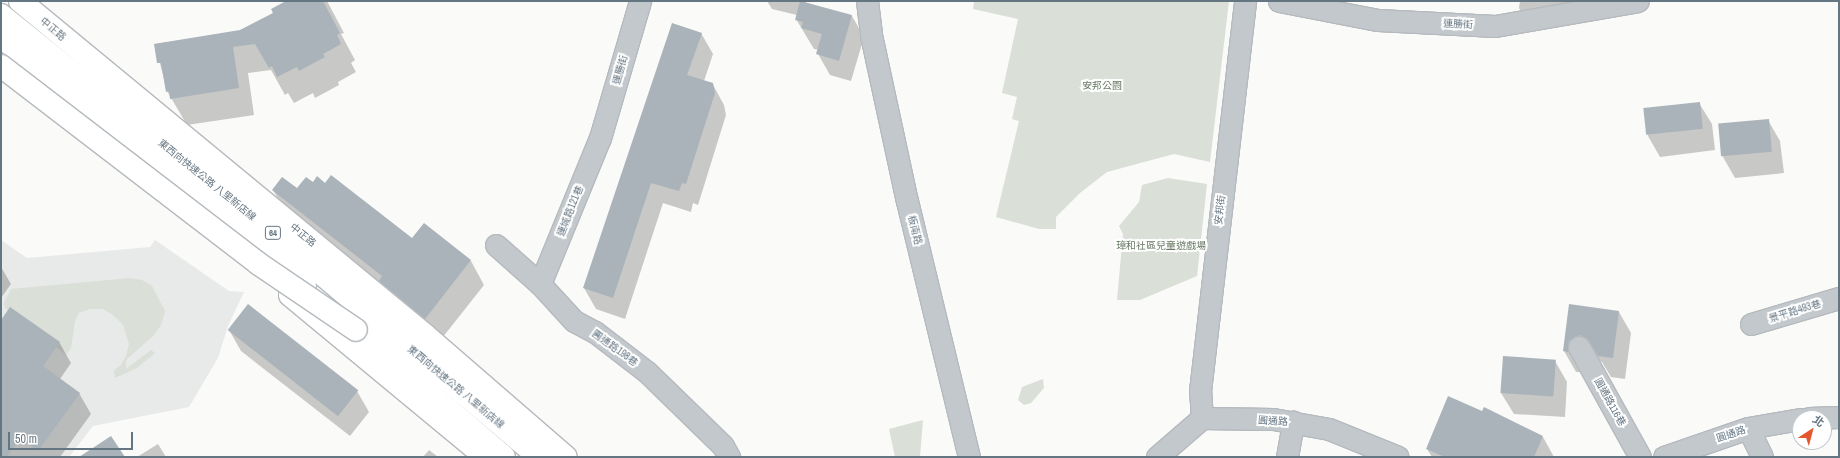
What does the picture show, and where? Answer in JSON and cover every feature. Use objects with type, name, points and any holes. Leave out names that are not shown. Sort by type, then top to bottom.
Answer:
[{"type":"main road","name":"中正路","points":[[20,1],[425,335],[566,457]]},
{"type":"main road","name":"東西向快速公路 八里新店線","points":[[1,25],[504,457]]},
{"type":"main road","name":"東西向快速公路 八里新店線","points":[[1,25],[279,238],[539,457]]},
{"type":"main road","points":[[1,25],[328,291],[517,457]]},
{"type":"main road","points":[[1,64],[259,264],[356,330]]},
{"type":"main road","points":[[1,64],[192,214],[486,457]]},
{"type":"street","name":"連勝街","points":[[600,138],[640,1]]},
{"type":"street","name":"板南路","points":[[867,1],[871,35],[904,186],[969,457]]},
{"type":"street","name":"安邦街","points":[[1202,418],[1200,391],[1245,1]]},
{"type":"street","name":"連勝街","points":[[1278,1],[1378,20],[1495,26],[1638,1]]},
{"type":"street","name":"連城路121巷","points":[[540,284],[600,138]]},
{"type":"street","name":"圓通路198巷","points":[[496,244],[540,284],[574,321],[594,332],[647,372],[723,446],[729,457]]},
{"type":"street","name":"景平路493巷","points":[[1751,324],[1839,298]]},
{"type":"street","name":"圓通路116巷","points":[[1579,347],[1640,457]]},
{"type":"street","name":"圓通路","points":[[1202,418],[1293,422],[1329,429],[1398,457]]},
{"type":"street","points":[[1157,457],[1202,418]]},
{"type":"street","name":"圓通路","points":[[1664,457],[1748,428],[1792,421]]},
{"type":"street","points":[[1287,457],[1293,422]]},
{"type":"street","points":[[1748,428],[1762,457]]},
{"type":"shaded area","points":[[1,240],[27,258],[150,247],[155,240],[229,291],[244,292],[228,326],[218,358],[189,407],[93,426],[69,457],[1,457]]},
{"type":"green space","name":"安邦公園","points":[[974,1],[1229,1],[1210,162],[1174,154],[1107,172],[1080,193],[1056,217],[1056,229],[1039,229],[996,217],[1019,121],[1012,119],[1017,97],[1002,93],[1018,19],[973,9]]},
{"type":"green space","name":"璋和社區兒童遊戲場","points":[[1168,178],[1207,184],[1197,276],[1140,300],[1117,300],[1123,234],[1119,226],[1139,202],[1142,185]]},
{"type":"green space","points":[[130,278],[142,280],[152,286],[165,311],[161,325],[153,336],[126,360],[126,369],[151,350],[155,353],[137,368],[115,378],[114,370],[121,365],[126,356],[129,344],[123,325],[114,316],[103,309],[90,309],[79,313],[75,321],[71,348],[66,355],[5,308],[4,303],[11,289]]},
{"type":"green space","points":[[1043,379],[1044,388],[1031,403],[1024,405],[1018,400],[1022,387]]},
{"type":"green space","points":[[923,420],[920,457],[895,457],[889,429]]},
{"type":"building","points":[[286,1],[323,1],[340,33],[337,35],[341,44],[323,54],[325,57],[299,71],[297,67],[277,77],[272,66],[269,68],[255,44],[233,47],[239,88],[170,99],[169,91],[166,92],[161,63],[157,63],[154,44],[240,30],[273,13],[271,9]]},
{"type":"building","points":[[800,1],[852,15],[839,61],[816,54],[822,34],[801,28],[803,22],[795,20]]},
{"type":"building","points":[[672,23],[702,33],[687,75],[713,83],[715,93],[686,184],[682,183],[679,191],[651,183],[613,298],[583,288]]},
{"type":"building","points":[[1700,102],[1703,129],[1646,135],[1643,108]]},
{"type":"building","points":[[1769,119],[1772,152],[1721,156],[1718,123]]},
{"type":"building","points":[[331,175],[412,238],[424,223],[471,260],[425,319],[379,281],[382,276],[272,190],[282,177],[297,188],[306,177],[313,182],[317,176],[325,183]]},
{"type":"building","points":[[248,304],[358,390],[338,416],[228,330]]},
{"type":"building","points":[[1569,304],[1619,311],[1613,358],[1598,356],[1589,341],[1580,335],[1569,341],[1568,352],[1563,351]]},
{"type":"building","points":[[10,307],[60,342],[43,366],[80,393],[38,451],[20,438],[7,457],[1,457],[1,320]]},
{"type":"building","points":[[1503,356],[1556,360],[1553,397],[1500,393]]},
{"type":"building","points":[[1448,396],[1482,411],[1484,407],[1543,436],[1534,457],[1445,457],[1426,449]]},
{"type":"building","points":[[111,436],[125,457],[79,457]]}]
